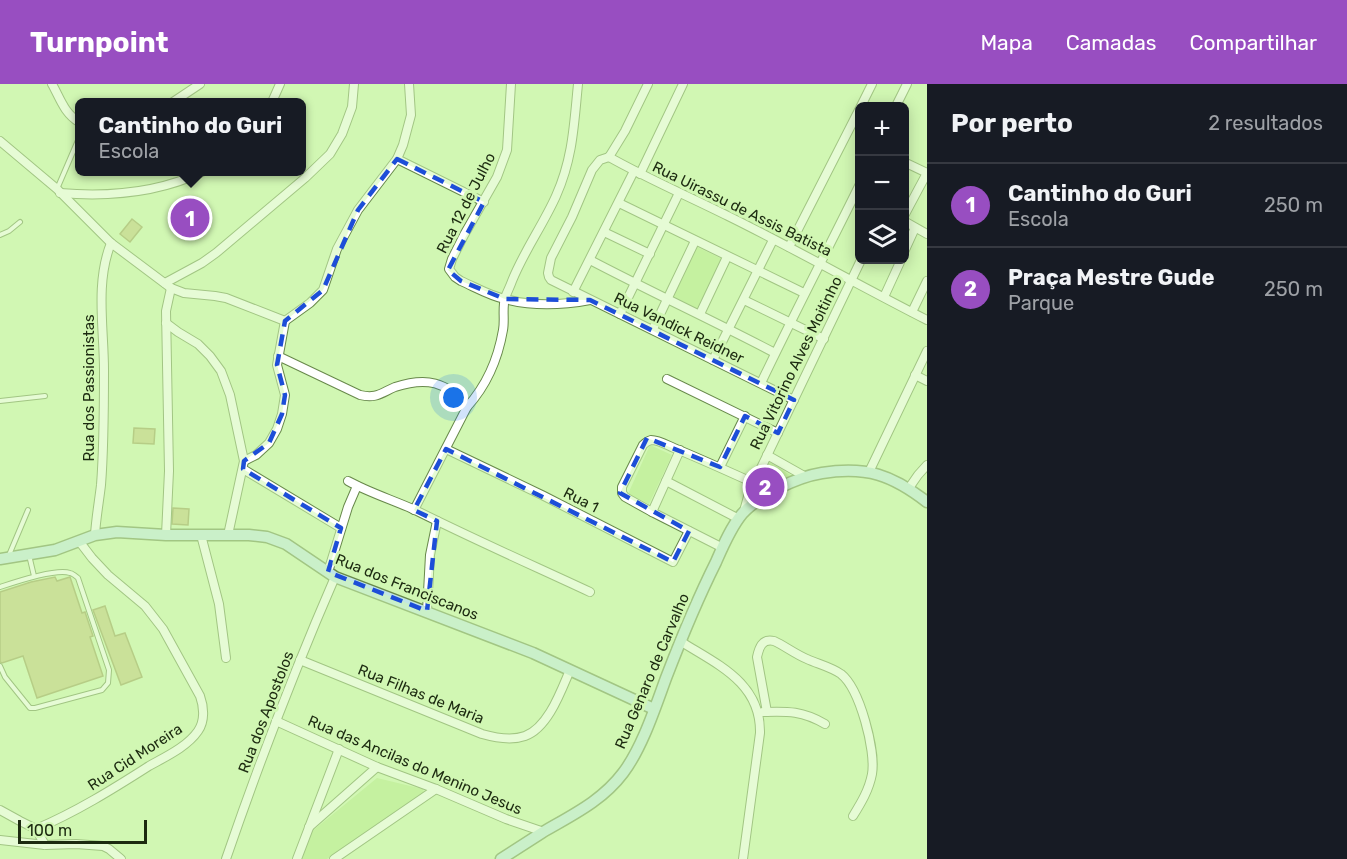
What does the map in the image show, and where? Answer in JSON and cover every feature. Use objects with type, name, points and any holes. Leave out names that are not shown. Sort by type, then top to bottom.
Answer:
[{"type":"street","points":[[52,84],[66,111],[75,119]]},
{"type":"street","points":[[179,98],[200,84]]},
{"type":"street","points":[[274,98],[280,84]]},
{"type":"street","points":[[168,286],[216,253],[330,154],[342,134],[352,107],[354,84]]},
{"type":"street","points":[[243,465],[269,443],[282,414],[285,395],[277,365],[285,321],[310,303],[323,290],[337,249],[358,210],[397,159],[404,145],[411,116],[409,84]]},
{"type":"street","name":"Rua 12 de Julho","points":[[505,299],[461,281],[449,269],[464,235],[497,177],[507,150],[511,84]]},
{"type":"street","points":[[414,510],[467,407],[486,382],[494,365],[504,329],[505,299],[518,267],[556,196],[564,175],[572,143],[578,84]]},
{"type":"street","points":[[609,156],[625,131],[648,84]]},
{"type":"street","points":[[573,292],[683,84]]},
{"type":"street","points":[[863,102],[872,84]]},
{"type":"street","points":[[898,102],[907,84]]},
{"type":"street","points":[[789,247],[855,117]]},
{"type":"street","points":[[0,141],[58,191],[111,243],[168,286],[184,293],[225,298],[285,321]]},
{"type":"street","name":"Rua Uirassu de Assis Batista","points":[[609,156],[679,194],[821,263],[927,320]]},
{"type":"street","name":"Rua Vandick Reidner","points":[[609,156],[600,160],[592,170],[551,258],[548,273],[551,280],[794,400]]},
{"type":"street","points":[[397,159],[484,202]]},
{"type":"street","points":[[907,210],[927,173],[909,164]]},
{"type":"street","points":[[58,191],[96,195],[136,191],[190,176]]},
{"type":"street","points":[[620,315],[679,194]]},
{"type":"street","points":[[761,383],[804,293],[855,198]]},
{"type":"street","points":[[619,203],[804,293]]},
{"type":"street","points":[[909,224],[927,234]]},
{"type":"street","points":[[909,241],[915,228]]},
{"type":"street","points":[[604,232],[650,254]]},
{"type":"street","points":[[713,360],[773,240]]},
{"type":"street","points":[[653,329],[695,241]]},
{"type":"street","name":"Rua dos Passionistas","points":[[94,535],[102,460],[104,368],[102,287],[104,264],[111,243]]},
{"type":"street","points":[[700,314],[727,257]]},
{"type":"street","points":[[590,260],[775,352]]},
{"type":"street","name":"Rua Vitorino Alves Moitinho","points":[[741,516],[749,493],[859,264]]},
{"type":"street","points":[[884,297],[899,264]]},
{"type":"street","points":[[912,312],[927,281]]},
{"type":"street","points":[[166,535],[169,471],[166,323],[168,286]]},
{"type":"street","points":[[505,299],[548,303],[575,303],[590,300]]},
{"type":"street","points":[[744,300],[824,339]]},
{"type":"street","points":[[166,323],[198,344],[210,356],[221,371],[230,395],[243,465],[228,535]]},
{"type":"street","points":[[869,472],[927,351]]},
{"type":"street","points":[[278,356],[360,395],[370,397],[405,385],[436,383],[452,391],[467,407]]},
{"type":"street","points":[[915,375],[927,381]]},
{"type":"street","points":[[667,379],[778,433]]},
{"type":"street","points":[[720,467],[745,416]]},
{"type":"street","points":[[723,548],[625,497],[622,490],[643,445],[653,440],[754,483]]},
{"type":"street","name":"Rua 1","points":[[446,448],[673,562],[689,531]]},
{"type":"street","points":[[652,512],[680,450]]},
{"type":"street","points":[[767,455],[807,477]]},
{"type":"street","points":[[243,465],[341,528]]},
{"type":"street","points":[[909,488],[927,465]]},
{"type":"street","points":[[666,482],[741,516],[771,493],[807,477],[835,471],[869,472],[882,475],[909,488],[927,502]]},
{"type":"street","points":[[348,481],[590,592]]},
{"type":"street","name":"Rua dos Apostolos","points":[[226,859],[332,574],[341,528],[357,486]]},
{"type":"street","name":"Rua Genaro de Carvalho","points":[[501,859],[581,811],[597,799],[622,774],[641,739],[708,578],[741,516]]},
{"type":"street","points":[[427,611],[430,555],[437,521]]},
{"type":"street","name":"Rua dos Franciscanos","points":[[4,559],[55,550],[94,535],[117,532],[166,535],[258,535],[286,544],[332,574],[533,653],[654,709]]},
{"type":"street","points":[[201,535],[219,604],[226,658]]},
{"type":"street","name":"Rua Cid Moreira","points":[[36,829],[90,802],[184,745],[198,731],[203,717],[200,696],[163,628],[144,606],[108,575],[79,541]]},
{"type":"street","points":[[743,859],[763,712],[758,657],[761,644],[765,641],[770,640],[840,674],[849,684],[868,735],[872,755],[872,774],[865,795],[853,816]]},
{"type":"street","points":[[680,641],[732,672],[763,712]]},
{"type":"street","name":"Rua Filhas de Maria","points":[[300,660],[482,734],[501,739],[525,736],[543,722],[570,670]]},
{"type":"street","points":[[763,712],[785,711],[804,714],[825,724]]},
{"type":"street","name":"Rua das Ancilas do Menino Jesus","points":[[276,721],[377,767],[544,832]]},
{"type":"street","points":[[297,859],[339,749]]},
{"type":"street","points":[[308,828],[377,767]]},
{"type":"street","points":[[334,859],[436,789]]},
{"type":"street","points":[[0,810],[36,829],[45,845]]},
{"type":"street","points":[[0,840],[45,845],[103,846],[121,859]]},
{"type":"lane","points":[[58,191],[75,148]]},
{"type":"lane","points":[[0,235],[20,222]]},
{"type":"lane","points":[[0,400],[45,396]]},
{"type":"lane","points":[[4,559],[28,510]]},
{"type":"lane","points":[[29,555],[34,576]]},
{"type":"lane","points":[[0,587],[34,576],[60,572],[71,573],[78,579],[109,670],[108,683],[102,690],[30,708],[5,677],[0,666]]},
{"type":"highlighted area","points":[[397,159],[484,202],[448,270],[461,281],[505,299],[590,300],[794,400],[778,433],[745,416],[720,467],[647,438],[620,493],[689,531],[673,562],[446,449],[414,510],[437,521],[427,611],[328,572],[341,528],[243,469],[244,461],[269,443],[282,414],[285,395],[277,365],[285,321],[323,290],[358,210]]},
{"type":"green space","points":[[697,247],[722,259],[698,310],[673,298]]},
{"type":"green space","points":[[650,445],[672,455],[649,504],[628,494]]},
{"type":"green space","points":[[769,462],[794,477],[753,497]]},
{"type":"green space","points":[[377,778],[423,789],[424,792],[327,859],[302,859],[310,833]]},
{"type":"building","points":[[132,219],[142,227],[130,242],[120,234]]},
{"type":"building","points":[[134,428],[155,429],[154,444],[133,443]]},
{"type":"building","points":[[173,508],[189,509],[188,525],[172,524]]},
{"type":"building","points":[[55,577],[57,581],[70,577],[82,613],[85,612],[93,636],[90,637],[103,676],[37,698],[23,656],[0,662],[0,592]]},
{"type":"building","points":[[105,606],[115,636],[125,633],[142,677],[121,685],[93,610]]},
{"type":"place","name":"Cantinho do Guri","points":[[190,218]]},
{"type":"place","name":"Praça Mestre Gude","points":[[765,487]]}]
